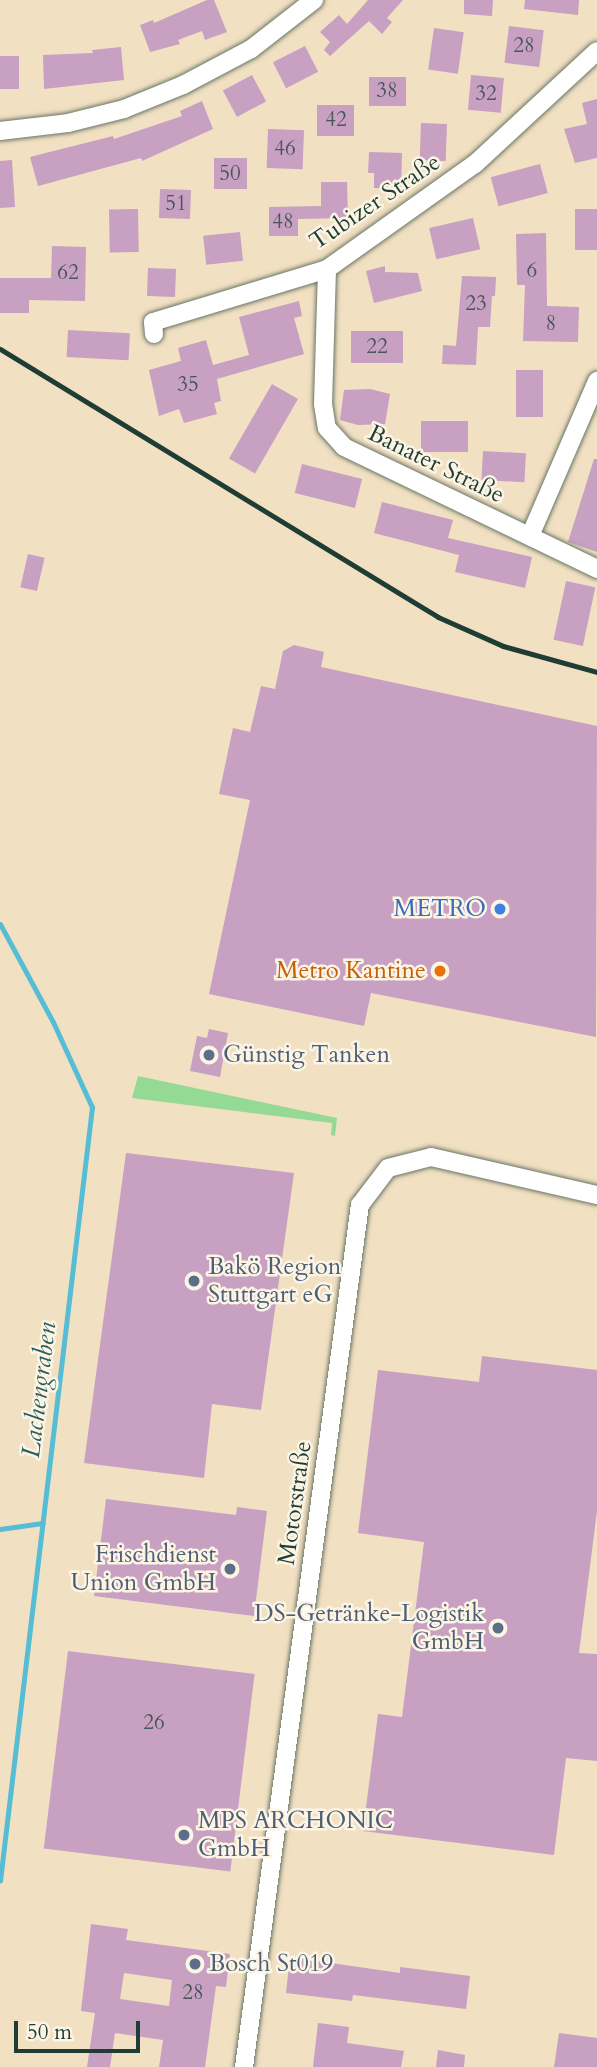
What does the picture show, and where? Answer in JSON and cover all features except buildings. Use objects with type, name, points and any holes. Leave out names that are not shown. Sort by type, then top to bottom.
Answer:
[{"type":"street","points":[[0,131],[68,123],[124,109],[183,85],[251,49],[314,0]]},
{"type":"street","name":"Tubizer Straße","points":[[154,334],[153,322],[327,269],[475,164],[597,51]]},
{"type":"street","name":"Banater Straße","points":[[327,269],[323,404],[327,428],[344,447],[597,569]]},
{"type":"street","points":[[530,536],[597,381]]},
{"type":"street","name":"Motorstraße","points":[[244,2067],[360,1205],[388,1168],[431,1157],[597,1195]]},
{"type":"green space","points":[[138,1076],[337,1118],[335,1136],[331,1135],[332,1123],[132,1098]]},
{"type":"waterway","name":"Lachengraben","points":[[0,924],[53,1022],[92,1107],[0,1881]]},
{"type":"waterway","points":[[0,1529],[43,1523]]},
{"type":"railway","points":[[0,349],[438,617],[503,646],[597,672]]},
{"type":"place","name":"METRO","points":[[500,909]]},
{"type":"place","name":"Metro Kantine","points":[[440,971]]},
{"type":"place","name":"Günstig Tanken","points":[[209,1055]]},
{"type":"place","name":"Bakö Region Stuttgart eG","points":[[194,1281]]},
{"type":"place","name":"Frischdienst Union GmbH","points":[[230,1569]]},
{"type":"place","name":"DS-Getränke-Logistik GmbH","points":[[498,1628]]},
{"type":"place","name":"MPS ARCHONIC GmbH","points":[[184,1835]]},
{"type":"place","name":"Bosch St019","points":[[195,1964]]}]
